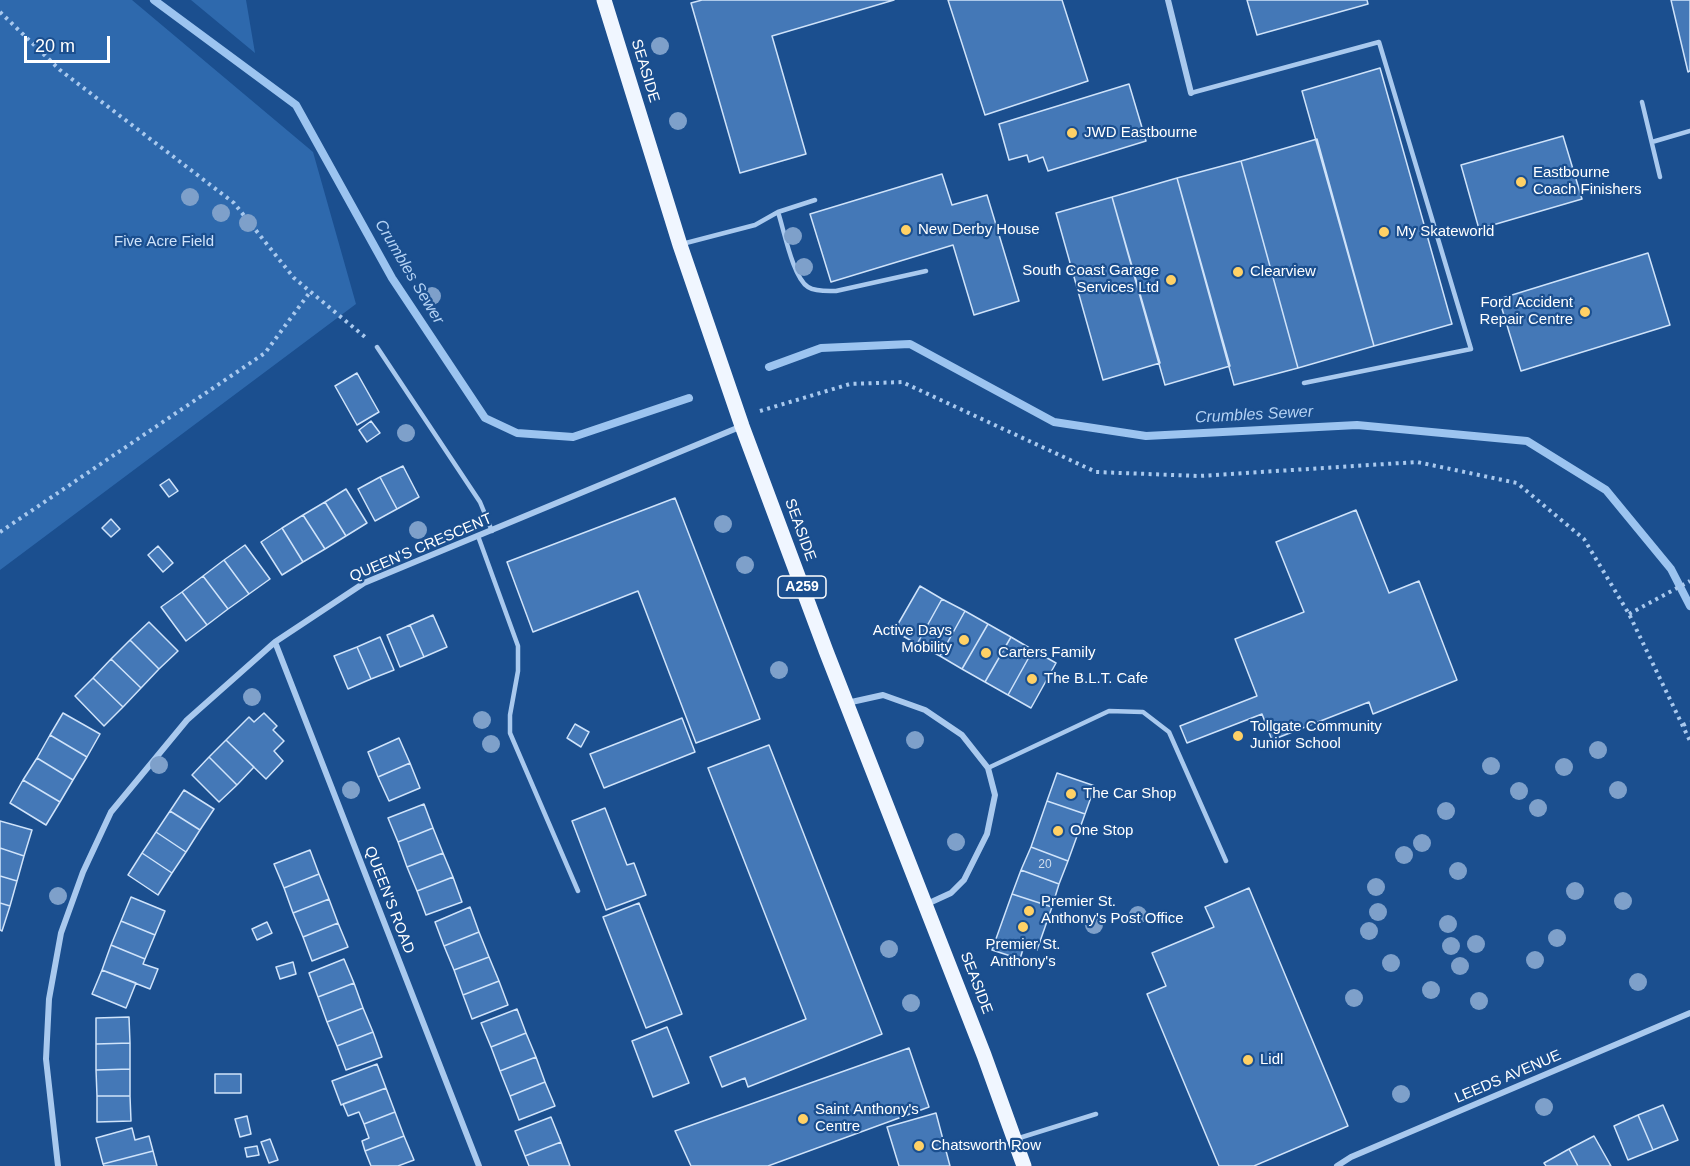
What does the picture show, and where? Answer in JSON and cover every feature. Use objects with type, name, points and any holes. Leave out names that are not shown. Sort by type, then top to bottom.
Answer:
[{"type":"main road","name":"SEASIDE","points":[[604,0],[680,245],[741,422],[1024,1166]]},
{"type":"street","points":[[1168,0],[1191,93]]},
{"type":"street","name":"QUEEN'S CRESCENT","points":[[58,1166],[46,1059],[49,999],[62,933],[83,872],[111,812],[146,766],[187,720],[275,642],[364,583],[492,531],[741,422]]},
{"type":"street","name":"QUEEN'S ROAD","points":[[275,642],[479,1166]]},
{"type":"street","points":[[847,703],[883,695],[925,710],[963,735],[988,768],[995,795],[987,834],[964,880],[951,892],[926,904]]},
{"type":"street","name":"LEEDS AVENUE","points":[[1336,1166],[1351,1156],[1690,1013]]},
{"type":"lane","points":[[1191,93],[1379,42],[1471,349],[1304,383]]},
{"type":"lane","points":[[1642,102],[1660,177]]},
{"type":"lane","points":[[1652,142],[1690,131]]},
{"type":"lane","points":[[680,245],[755,225],[778,212],[815,200]]},
{"type":"lane","points":[[778,212],[798,276],[808,287],[822,291],[836,291],[926,271]]},
{"type":"lane","points":[[377,347],[480,502],[492,531]]},
{"type":"lane","points":[[478,536],[518,646],[518,671],[510,715],[510,733],[578,891]]},
{"type":"lane","points":[[988,768],[1109,711],[1143,712],[1169,732],[1226,861]]},
{"type":"lane","points":[[1015,1139],[1096,1114]]},
{"type":"path","points":[[0,12],[60,70],[234,203],[294,278],[377,347]]},
{"type":"path","points":[[0,532],[265,353],[310,292]]},
{"type":"path","points":[[741,422],[850,384],[902,382],[1096,472],[1199,476],[1417,462],[1517,483],[1584,539],[1629,614],[1690,741]]},
{"type":"path","points":[[1629,614],[1690,581]]},
{"type":"path","points":[[1683,725],[1690,722]]},
{"type":"green space","name":"Five Acre Field","points":[[0,0],[132,0],[313,152],[356,304],[0,570]]},
{"type":"green space","points":[[191,0],[246,0],[255,53]]},
{"type":"building","points":[[702,0],[894,0],[772,36],[806,154],[740,173],[691,3]]},
{"type":"building","points":[[948,0],[1062,0],[1088,81],[985,115]]},
{"type":"building","points":[[1247,0],[1367,0],[1368,4],[1257,35]]},
{"type":"building","points":[[1671,0],[1690,0],[1690,71],[1688,72]]},
{"type":"building","name":"My Skateworld","points":[[1380,68],[1452,324],[1374,346],[1302,91]]},
{"type":"building","name":"JWD Eastbourne","points":[[1129,84],[1146,141],[1048,171],[1043,157],[1029,162],[1027,155],[1009,160],[999,124]]},
{"type":"building","name":"Eastbourne Coach Finishers","points":[[1563,136],[1582,199],[1479,229],[1461,165]]},
{"type":"building","points":[[1317,139],[1374,346],[1298,368],[1241,161]]},
{"type":"building","name":"Clearview","points":[[1241,161],[1298,368],[1234,385],[1177,178]]},
{"type":"building","name":"New Derby House","points":[[942,174],[952,205],[987,195],[1019,301],[974,315],[953,245],[831,282],[810,214]]},
{"type":"building","name":"South Coast Garage Services Ltd","points":[[1177,178],[1230,366],[1165,385],[1112,197]]},
{"type":"building","points":[[1112,197],[1160,363],[1103,380],[1056,213]]},
{"type":"building","name":"Ford Accident Repair Centre","points":[[1648,253],[1670,325],[1521,371],[1499,299]]},
{"type":"building","points":[[357,373],[379,412],[357,425],[335,386]]},
{"type":"building","points":[[371,421],[380,433],[367,442],[359,430]]},
{"type":"building","points":[[403,466],[419,497],[397,509],[380,477]]},
{"type":"building","points":[[380,477],[397,509],[375,521],[358,489]]},
{"type":"building","points":[[169,479],[178,491],[169,497],[160,485]]},
{"type":"building","points":[[346,489],[367,523],[346,536],[325,502]]},
{"type":"building","points":[[675,498],[760,719],[696,743],[638,591],[533,632],[507,562]]},
{"type":"building","points":[[325,502],[346,536],[325,549],[303,515]]},
{"type":"building","points":[[1356,510],[1389,593],[1419,581],[1457,680],[1373,714],[1369,702],[1272,740],[1262,714],[1187,743],[1180,726],[1257,696],[1235,639],[1304,612],[1276,542]]},
{"type":"building","points":[[303,515],[325,549],[303,562],[282,528]]},
{"type":"building","points":[[111,519],[120,529],[111,537],[102,528]]},
{"type":"building","points":[[282,528],[303,562],[282,575],[261,542]]},
{"type":"building","points":[[245,545],[270,579],[249,594],[224,560]]},
{"type":"building","points":[[158,546],[173,563],[163,572],[148,555]]},
{"type":"building","points":[[224,560],[249,594],[228,609],[203,576]]},
{"type":"building","points":[[203,576],[228,609],[207,625],[182,592]]},
{"type":"building","points":[[920,586],[942,599],[917,644],[894,631]]},
{"type":"building","points":[[182,592],[207,625],[186,641],[161,607]]},
{"type":"building","points":[[942,599],[965,611],[940,656],[917,644]]},
{"type":"building","name":"Active Days Mobility","points":[[965,611],[988,624],[962,669],[940,656]]},
{"type":"building","points":[[433,615],[447,647],[424,657],[410,625]]},
{"type":"building","points":[[149,622],[178,651],[159,669],[130,640]]},
{"type":"building","name":"Carters Family","points":[[988,624],[1011,637],[985,682],[962,669]]},
{"type":"building","points":[[410,625],[424,657],[400,667],[387,635]]},
{"type":"building","points":[[380,637],[394,670],[371,679],[357,647]]},
{"type":"building","points":[[1011,637],[1033,650],[1008,695],[985,682]]},
{"type":"building","points":[[130,640],[159,669],[141,688],[111,659]]},
{"type":"building","points":[[357,647],[371,679],[348,689],[334,656]]},
{"type":"building","name":"The B.L.T. Cafe","points":[[1033,650],[1056,663],[1031,708],[1008,695]]},
{"type":"building","points":[[111,659],[141,688],[123,707],[93,678]]},
{"type":"building","points":[[93,678],[123,707],[104,726],[75,696]]},
{"type":"building","points":[[63,713],[100,734],[87,757],[50,735]]},
{"type":"building","points":[[264,713],[277,726],[273,730],[284,741],[274,751],[283,761],[266,779],[226,740],[249,717],[254,722]]},
{"type":"building","points":[[682,718],[695,752],[604,788],[590,754]]},
{"type":"building","points":[[575,724],[589,732],[581,747],[567,738]]},
{"type":"building","points":[[50,735],[87,757],[73,780],[37,758]]},
{"type":"building","points":[[399,738],[410,763],[378,777],[368,752]]},
{"type":"building","points":[[226,740],[254,767],[237,785],[209,757]]},
{"type":"building","points":[[769,745],[882,1034],[748,1087],[745,1078],[722,1087],[710,1057],[806,1019],[708,768]]},
{"type":"building","points":[[209,757],[237,785],[219,802],[192,775]]},
{"type":"building","points":[[37,758],[73,780],[60,802],[23,780]]},
{"type":"building","points":[[410,763],[420,788],[389,801],[378,777]]},
{"type":"building","name":"The Car Shop","points":[[1057,773],[1095,786],[1085,814],[1047,801]]},
{"type":"building","points":[[23,780],[60,802],[46,825],[10,803]]},
{"type":"building","points":[[184,790],[214,809],[200,830],[170,811]]},
{"type":"building","name":"One Stop","points":[[1047,801],[1085,814],[1068,861],[1031,847]]},
{"type":"building","points":[[424,804],[433,828],[398,842],[388,818]]},
{"type":"building","points":[[605,808],[627,865],[634,863],[646,895],[606,910],[572,821]]},
{"type":"building","points":[[170,811],[200,830],[186,852],[156,832]]},
{"type":"building","points":[[0,821],[32,830],[24,856],[0,848]]},
{"type":"building","points":[[433,828],[443,853],[407,867],[398,842]]},
{"type":"building","points":[[156,832],[186,852],[172,873],[142,853]]},
{"type":"building","points":[[1031,847],[1068,861],[1059,884],[1021,870]]},
{"type":"building","points":[[0,848],[24,856],[17,881],[0,876]]},
{"type":"building","points":[[310,850],[319,874],[284,888],[274,864]]},
{"type":"building","points":[[142,853],[172,873],[158,895],[128,875]]},
{"type":"building","points":[[443,853],[453,877],[417,891],[407,867]]},
{"type":"building","points":[[1021,870],[1059,884],[1052,907],[1012,894]]},
{"type":"building","points":[[319,874],[329,899],[293,913],[284,888]]},
{"type":"building","points":[[0,876],[17,881],[10,906],[0,903]]},
{"type":"building","points":[[453,877],[462,902],[426,915],[417,891]]},
{"type":"building","name":"Lidl","points":[[1249,888],[1348,1126],[1254,1166],[1219,1166],[1147,994],[1166,986],[1152,953],[1214,927],[1205,907]]},
{"type":"building","name":"Premier St. Anthony's","points":[[1012,894],[1052,907],[1037,950],[1024,946],[1020,959],[992,950]]},
{"type":"building","points":[[131,897],[165,911],[155,935],[121,921]]},
{"type":"building","points":[[329,899],[338,923],[303,937],[293,913]]},
{"type":"building","points":[[0,903],[10,906],[2,931],[0,930]]},
{"type":"building","points":[[639,903],[682,1014],[646,1028],[603,917]]},
{"type":"building","points":[[470,907],[479,932],[444,946],[435,922]]},
{"type":"building","points":[[121,921],[155,935],[145,959],[111,945]]},
{"type":"building","points":[[267,922],[272,933],[257,940],[252,929]]},
{"type":"building","points":[[338,923],[348,947],[312,961],[303,937]]},
{"type":"building","points":[[479,932],[489,957],[454,970],[444,946]]},
{"type":"building","points":[[111,945],[145,959],[143,964],[158,969],[150,989],[102,970]]},
{"type":"building","points":[[489,957],[499,981],[463,995],[454,970]]},
{"type":"building","points":[[344,959],[354,983],[318,997],[309,973]]},
{"type":"building","points":[[293,962],[296,974],[280,979],[276,967]]},
{"type":"building","points":[[102,970],[136,983],[126,1008],[92,994]]},
{"type":"building","points":[[499,981],[508,1005],[472,1019],[463,995]]},
{"type":"building","points":[[354,983],[363,1008],[327,1022],[318,997]]},
{"type":"building","points":[[363,1008],[373,1032],[337,1046],[327,1022]]},
{"type":"building","points":[[517,1009],[526,1033],[491,1047],[481,1023]]},
{"type":"building","points":[[129,1017],[130,1043],[96,1044],[96,1018]]},
{"type":"building","points":[[667,1027],[689,1083],[653,1097],[632,1041]]},
{"type":"building","points":[[373,1032],[382,1057],[346,1070],[337,1046]]},
{"type":"building","points":[[526,1033],[536,1057],[500,1071],[491,1047]]},
{"type":"building","points":[[130,1043],[130,1069],[96,1070],[96,1044]]},
{"type":"building","name":"Saint Anthony's Centre","points":[[909,1048],[929,1107],[768,1166],[691,1166],[675,1131]]},
{"type":"building","points":[[536,1057],[545,1082],[510,1096],[500,1071]]},
{"type":"building","points":[[377,1064],[386,1088],[341,1105],[332,1081]]},
{"type":"building","points":[[130,1069],[130,1096],[97,1096],[96,1070]]},
{"type":"building","points":[[215,1074],[241,1074],[241,1093],[215,1093]]},
{"type":"building","points":[[545,1082],[555,1106],[519,1120],[510,1096]]},
{"type":"building","points":[[386,1088],[395,1112],[364,1124],[359,1112],[348,1116],[343,1104]]},
{"type":"building","points":[[97,1096],[130,1096],[131,1121],[97,1122]]},
{"type":"building","points":[[1663,1105],[1678,1140],[1653,1150],[1638,1115]]},
{"type":"building","points":[[395,1112],[404,1136],[365,1151],[362,1141],[369,1138],[364,1124]]},
{"type":"building","name":"Chatsworth Row","points":[[936,1113],[950,1166],[899,1166],[887,1127]]},
{"type":"building","points":[[1638,1115],[1653,1150],[1628,1160],[1614,1126]]},
{"type":"building","points":[[247,1116],[251,1134],[240,1137],[235,1119]]},
{"type":"building","points":[[551,1117],[561,1142],[525,1156],[515,1131]]},
{"type":"building","points":[[132,1128],[135,1140],[149,1136],[153,1151],[103,1164],[96,1138]]},
{"type":"building","points":[[404,1136],[414,1160],[398,1166],[371,1166],[365,1151]]},
{"type":"building","points":[[1594,1136],[1611,1166],[1578,1166],[1569,1149]]},
{"type":"building","points":[[270,1139],[278,1160],[269,1163],[261,1142]]},
{"type":"building","points":[[561,1142],[570,1166],[529,1166],[525,1156]]},
{"type":"building","points":[[257,1146],[259,1155],[247,1157],[245,1148]]},
{"type":"building","points":[[1569,1149],[1578,1166],[1546,1166],[1544,1163]]},
{"type":"building","points":[[153,1151],[157,1166],[104,1166],[103,1164]]},
{"type":"waterway","name":"Crumbles Sewer","points":[[154,0],[296,105],[392,278],[485,418],[517,433],[573,437],[689,398]]},
{"type":"waterway","name":"Crumbles Sewer","points":[[769,367],[821,348],[910,344],[1054,422],[1146,436],[1357,425],[1527,441],[1606,490],[1671,569],[1690,606]]},
{"type":"place","name":"JWD Eastbourne","points":[[1072,133]]},
{"type":"place","name":"Eastbourne Coach Finishers","points":[[1521,182]]},
{"type":"place","name":"New Derby House","points":[[906,230]]},
{"type":"place","name":"My Skateworld","points":[[1384,232]]},
{"type":"place","name":"Clearview","points":[[1238,272]]},
{"type":"place","name":"South Coast Garage Services Ltd","points":[[1171,280]]},
{"type":"place","name":"Ford Accident Repair Centre","points":[[1585,312]]},
{"type":"place","name":"Active Days Mobility","points":[[964,640]]},
{"type":"place","name":"Carters Family","points":[[986,653]]},
{"type":"place","name":"The B.L.T. Cafe","points":[[1032,679]]},
{"type":"place","name":"Tollgate Community Junior School","points":[[1238,736]]},
{"type":"place","name":"The Car Shop","points":[[1071,794]]},
{"type":"place","name":"One Stop","points":[[1058,831]]},
{"type":"place","name":"Premier St. Anthony's Post Office","points":[[1029,911]]},
{"type":"place","name":"Premier St. Anthony's","points":[[1023,927]]},
{"type":"place","name":"Lidl","points":[[1248,1060]]},
{"type":"place","name":"Saint Anthony's Centre","points":[[803,1119]]},
{"type":"place","name":"Chatsworth Row","points":[[919,1146]]}]
